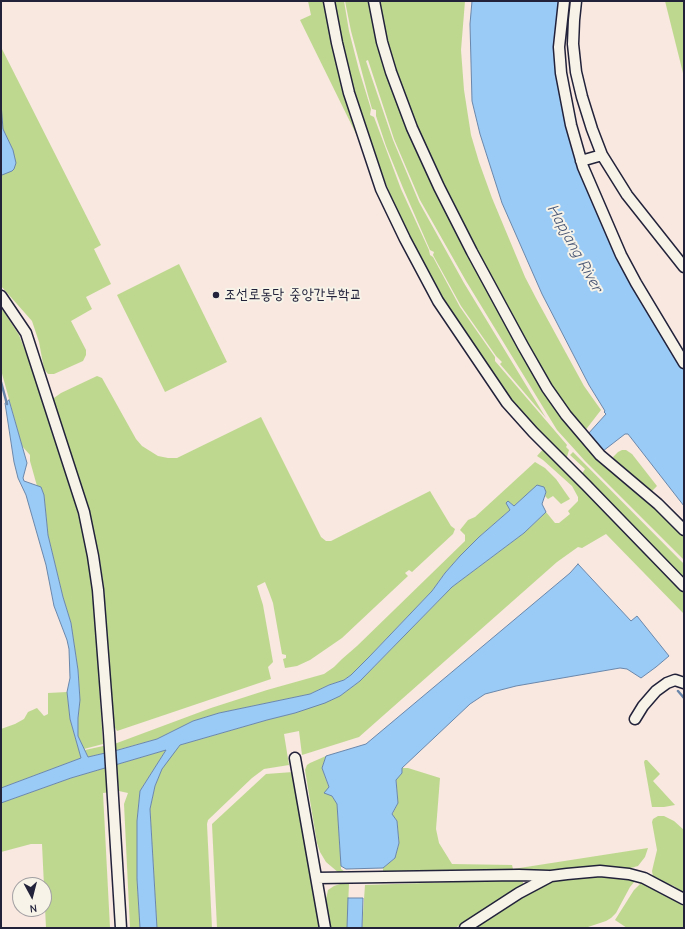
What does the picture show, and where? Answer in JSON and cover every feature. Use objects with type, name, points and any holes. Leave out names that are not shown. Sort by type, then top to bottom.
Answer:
[{"type":"street","points":[[329,1],[337,44],[349,93],[381,189],[405,239],[438,301],[507,403],[533,432],[684,586]]},
{"type":"street","points":[[374,1],[391,72],[412,128],[439,187],[462,232],[547,388],[566,415],[600,455],[658,504],[684,530]]},
{"type":"street","points":[[564,1],[559,47],[560,73],[569,118],[581,161],[599,207],[621,255],[651,309],[684,363]]},
{"type":"street","points":[[576,1],[573,44],[576,72],[592,129],[602,154],[627,195],[684,267]]},
{"type":"street","points":[[581,161],[602,154]]},
{"type":"street","points":[[1,296],[26,333],[84,512],[93,556],[98,590],[109,733],[121,928]]},
{"type":"street","points":[[635,719],[643,706],[667,683],[676,680],[684,682]]},
{"type":"street","points":[[295,758],[310,848],[318,878],[325,928]]},
{"type":"street","points":[[318,878],[519,875],[551,876],[600,871],[629,874],[644,878],[684,899]]},
{"type":"street","points":[[465,928],[519,893],[551,876]]},
{"type":"green space","points":[[308,1],[325,1],[332,43],[360,142],[300,20],[311,15]]},
{"type":"green space","points":[[332,1],[344,1],[349,31],[371,109],[370,115],[374,117],[401,189],[430,255],[433,257],[460,307],[495,357],[495,361],[567,445],[566,447],[569,450],[566,460],[510,402],[452,317],[408,237],[389,192],[351,89]]},
{"type":"green space","points":[[345,1],[372,1],[400,104],[563,416],[684,534],[684,560],[585,461],[557,430],[466,281],[420,200],[394,139],[368,60],[366,61],[393,140],[419,202],[464,283],[546,418],[500,364],[502,362],[496,356],[461,306],[433,255],[434,252],[430,250],[386,146],[376,116],[376,110],[372,109],[368,95],[351,31]]},
{"type":"green space","points":[[378,1],[465,1],[461,50],[464,90],[471,135],[492,198],[525,277],[584,386],[601,410],[584,432],[547,380],[474,249],[414,125],[393,70]]},
{"type":"green space","points":[[665,1],[684,1],[684,77]]},
{"type":"green space","points":[[1,47],[101,245],[94,249],[111,284],[86,297],[92,309],[71,321],[86,350],[86,355],[83,361],[54,374],[48,374],[44,369],[39,342],[32,321],[1,286],[1,175],[13,150],[3,129],[1,103]]},
{"type":"green space","points":[[179,264],[227,362],[165,392],[117,295]]},
{"type":"green space","points":[[1,307],[19,335],[40,389],[69,480],[90,565],[103,744],[84,749],[78,736],[80,700],[78,670],[71,623],[48,535],[44,495],[41,487],[37,486],[30,461],[30,455],[22,446],[1,370]]},
{"type":"green space","points":[[97,376],[102,378],[136,439],[142,446],[158,456],[177,458],[261,417],[321,537],[326,541],[331,541],[430,491],[451,526],[455,529],[453,534],[412,572],[409,570],[405,573],[408,576],[342,638],[310,660],[297,666],[285,668],[283,659],[286,658],[286,655],[282,654],[273,603],[265,582],[257,586],[263,605],[273,662],[268,667],[271,679],[117,731],[113,724],[104,588],[99,554],[88,511],[54,403],[54,398],[61,393]]},
{"type":"green space","points":[[545,447],[684,590],[684,614],[606,534],[582,548],[578,547],[557,562],[359,737],[302,755],[299,731],[284,734],[289,765],[264,769],[252,778],[208,820],[212,928],[157,928],[150,809],[155,786],[162,769],[169,758],[180,745],[295,713],[340,696],[360,681],[452,587],[524,533],[546,512],[555,523],[559,523],[570,514],[568,511],[578,501],[578,497],[572,486],[537,456]]},
{"type":"green space","points":[[622,450],[626,450],[632,454],[657,486],[651,492],[615,461],[613,457]]},
{"type":"green space","points":[[573,452],[684,564],[684,582],[581,475],[585,469],[570,455]]},
{"type":"green space","points":[[535,462],[545,468],[556,479],[570,499],[561,504],[553,496],[548,499],[545,496],[546,492],[538,485],[514,506],[508,501],[510,510],[460,556],[432,591],[369,657],[344,680],[310,694],[219,713],[193,721],[157,739],[88,757],[85,750],[117,743],[211,708],[324,674],[357,646],[465,541],[465,535],[460,530],[468,520],[475,517]]},
{"type":"green space","points":[[67,692],[70,719],[81,758],[1,788],[1,729],[24,719],[28,712],[37,708],[44,716],[48,714],[48,693]]},
{"type":"green space","points":[[166,750],[140,791],[137,821],[137,879],[140,928],[130,928],[124,804],[128,793],[119,791],[103,793],[110,928],[46,928],[45,917],[52,917],[52,877],[44,877],[42,844],[31,844],[1,852],[1,803],[71,778]]},
{"type":"green space","points":[[326,756],[322,768],[332,796],[337,803],[341,869],[345,872],[383,871],[383,868],[395,858],[399,843],[397,821],[392,815],[398,803],[396,779],[402,773],[402,768],[408,768],[440,778],[436,829],[439,843],[452,864],[512,865],[513,869],[648,848],[645,857],[638,866],[627,869],[604,867],[513,873],[339,873],[326,862],[317,843],[305,770],[307,765],[310,763]]},
{"type":"green space","points":[[647,760],[660,774],[653,781],[675,805],[652,807],[644,762]]},
{"type":"green space","points":[[293,772],[321,928],[217,928],[212,824],[266,774]]},
{"type":"green space","points":[[658,816],[664,816],[674,821],[684,830],[684,894],[674,886],[656,880],[653,877],[652,871],[657,850],[652,822],[653,819]]},
{"type":"green space","points":[[604,876],[621,877],[635,881],[630,887],[616,913],[606,921],[585,928],[475,928],[537,888],[554,880]]},
{"type":"green space","points":[[517,880],[523,882],[523,885],[455,928],[362,928],[365,885]]},
{"type":"green space","points":[[641,883],[667,894],[684,906],[684,928],[627,928],[615,920],[634,890]]},
{"type":"green space","points":[[340,884],[349,884],[347,928],[331,928],[326,899],[328,890]]},
{"type":"water","name":"Hapjang River","points":[[472,1],[562,1],[557,53],[581,169],[684,367],[684,506],[628,434],[625,434],[603,451],[599,451],[588,434],[606,414],[604,412],[605,411],[589,385],[542,294],[502,203],[480,134],[472,101],[470,24]]},
{"type":"water","points":[[1,103],[3,129],[13,150],[16,163],[12,171],[2,175],[1,175]]},
{"type":"water","points":[[9,400],[27,463],[23,478],[24,481],[41,487],[44,495],[48,535],[71,623],[78,670],[80,700],[78,736],[88,757],[157,739],[193,721],[219,713],[310,694],[344,680],[369,657],[432,591],[460,556],[510,510],[506,503],[508,501],[514,506],[537,485],[544,487],[546,492],[542,504],[546,512],[524,533],[452,587],[360,681],[340,696],[325,703],[295,713],[180,745],[162,769],[155,786],[150,809],[157,928],[140,928],[137,879],[137,821],[140,791],[166,750],[71,778],[1,803],[1,788],[81,758],[70,719],[67,692],[70,678],[69,649],[54,606],[46,565],[26,495],[18,478],[14,462],[5,403]]},
{"type":"water","points":[[578,564],[631,621],[637,616],[669,656],[641,678],[627,669],[620,668],[516,686],[485,694],[470,704],[402,768],[402,773],[396,780],[398,803],[392,814],[397,821],[399,843],[395,858],[383,868],[346,869],[341,866],[337,804],[332,796],[324,793],[329,787],[322,768],[326,756],[366,744],[570,573]]},
{"type":"water","points":[[348,898],[363,898],[362,928],[347,928]]},
{"type":"waterway","points":[[1,382],[7,404]]},
{"type":"waterway","points":[[678,691],[684,698]]},
{"type":"place","name":"조선로동당 중앙간부학교","points":[[216,295]]}]
